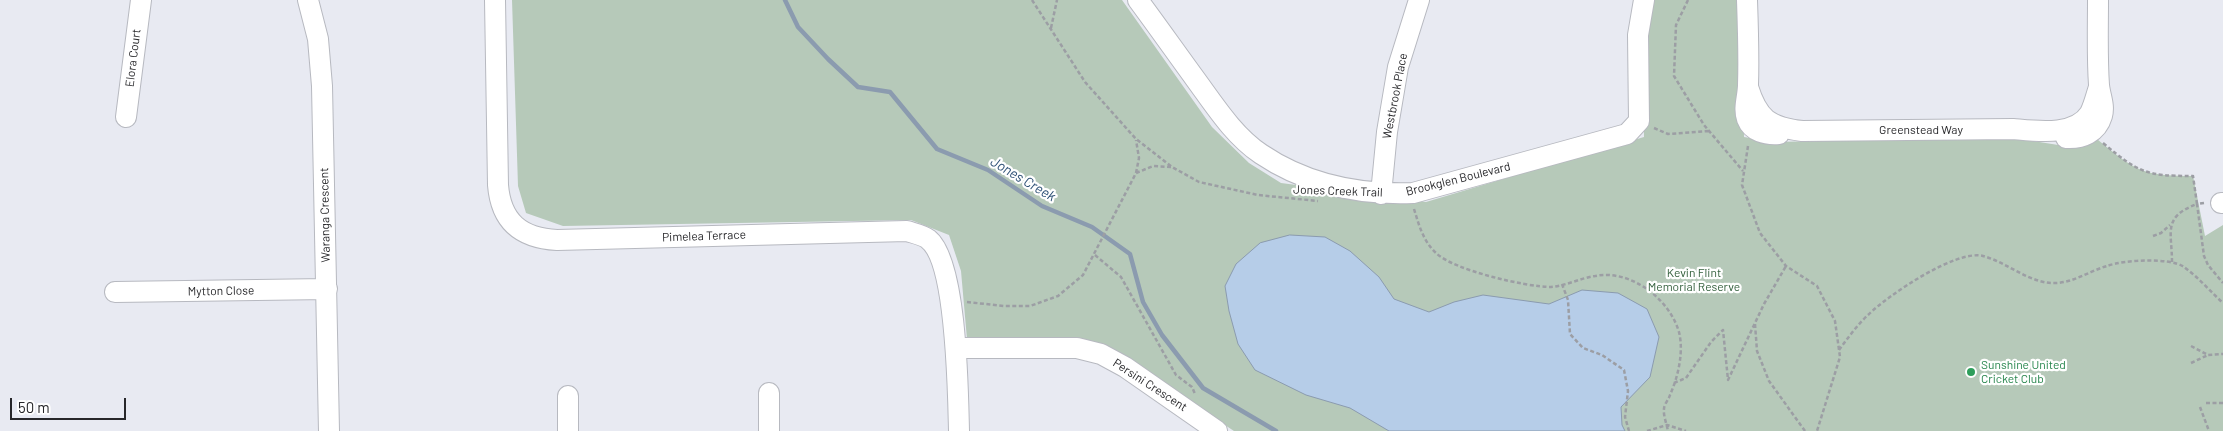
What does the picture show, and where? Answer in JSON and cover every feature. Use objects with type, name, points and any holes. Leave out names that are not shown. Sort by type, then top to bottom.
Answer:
[{"type":"street","name":"Elora Court","points":[[126,117],[141,0]]},
{"type":"street","name":"Waranga Crescent","points":[[308,0],[318,39],[322,86],[329,431]]},
{"type":"street","name":"Pimelea Terrace","points":[[495,0],[499,199],[505,215],[521,230],[538,238],[557,240],[906,231],[929,239],[943,262],[950,302],[957,348],[959,431]]},
{"type":"street","name":"Brookglen Boulevard","points":[[1138,0],[1224,119],[1260,154],[1299,176],[1353,191],[1381,194],[1413,192],[1626,134],[1639,121]]},
{"type":"street","name":"Westbrook Place","points":[[1381,194],[1387,132],[1398,66],[1420,0]]},
{"type":"street","points":[[1639,121],[1638,35],[1644,0]]},
{"type":"street","name":"Greenstead Way","points":[[1747,0],[1748,87],[1745,106],[1747,118],[1755,129],[1771,135],[1802,131],[2013,129],[2040,131],[2066,129],[2076,126],[2089,114],[2099,87]]},
{"type":"street","name":"Greenstead Way","points":[[2040,131],[2061,138],[2074,139],[2092,132],[2102,117],[2103,107],[2099,87],[2098,0]]},
{"type":"street","name":"Greenstead Way","points":[[1748,87],[1754,105],[1769,123],[1784,129],[1802,131]]},
{"type":"street","name":"Mytton Close","points":[[115,292],[327,289]]},
{"type":"street","name":"Persini Crescent","points":[[957,348],[1077,348],[1101,354],[1125,367],[1204,424]]},
{"type":"street","points":[[769,393],[769,431]]},
{"type":"street","points":[[568,396],[568,431]]},
{"type":"path","name":"Jones Creek Trail","points":[[1032,0],[1085,82],[1136,139],[1172,167],[1199,182],[1207,184],[1258,195],[1324,201]]},
{"type":"path","points":[[1051,28],[1057,0]]},
{"type":"path","points":[[1688,0],[1676,25],[1674,76],[1709,131],[1743,171]]},
{"type":"path","points":[[1639,121],[1668,134],[1709,131]]},
{"type":"path","points":[[1755,129],[1746,152],[1742,185],[1760,234],[1786,266],[1817,286],[1835,321],[1840,357],[1817,431]]},
{"type":"path","points":[[2092,132],[2097,139],[2126,162],[2144,172],[2159,176],[2193,176],[2204,256],[2208,265],[2223,283]]},
{"type":"path","points":[[950,302],[1030,306],[1058,296],[1084,275],[1136,173],[1139,158],[1136,139]]},
{"type":"path","points":[[1136,173],[1153,166],[1172,167]]},
{"type":"path","points":[[1411,201],[1421,233],[1436,254],[1456,265],[1495,278],[1551,287],[1596,275],[1614,274],[1642,285],[1665,306],[1679,332],[1681,360],[1664,409],[1668,431]]},
{"type":"path","points":[[2153,236],[2161,233],[2170,225],[2174,217],[2186,208],[2197,204],[2222,203]]},
{"type":"path","points":[[2170,225],[2172,262]]},
{"type":"path","points":[[1839,350],[1867,315],[1894,292],[1926,274],[1969,256],[1980,255],[1993,259],[2033,278],[2054,283],[2068,281],[2107,265],[2121,262],[2172,262],[2184,266],[2223,303]]},
{"type":"path","points":[[1095,256],[1121,277],[1176,375],[1192,388],[1204,424]]},
{"type":"path","points":[[1674,383],[1686,378],[1711,342],[1723,330],[1728,380],[1755,323],[1786,266]]},
{"type":"path","points":[[1562,284],[1568,300],[1570,334],[1583,348],[1602,356],[1624,370],[1628,391],[1625,417],[1629,431]]},
{"type":"path","points":[[1755,323],[1757,351],[1769,381],[1805,431]]},
{"type":"path","points":[[2191,346],[2208,355]]},
{"type":"path","points":[[2191,363],[2208,355],[2223,354]]},
{"type":"path","points":[[2206,403],[2223,403]]},
{"type":"path","points":[[2200,406],[2209,431]]},
{"type":"path","points":[[1647,431],[1667,425],[1686,431]]},
{"type":"green space","name":"Kevin Flint Memorial Reserve","points":[[512,0],[1122,0],[1212,127],[1249,163],[1281,183],[1426,202],[1644,137],[1643,39],[1653,0],[1741,0],[1744,137],[1774,142],[2008,137],[2077,148],[2097,139],[2140,170],[2162,175],[2193,176],[2205,236],[2223,225],[2223,431],[1234,431],[1143,371],[1104,348],[967,339],[961,271],[949,235],[911,220],[563,226],[526,213],[518,186]]},
{"type":"water","points":[[1290,235],[1325,237],[1350,251],[1379,277],[1394,299],[1429,312],[1454,302],[1483,295],[1549,304],[1582,290],[1618,293],[1647,309],[1659,337],[1650,377],[1621,407],[1622,425],[1625,431],[1389,431],[1350,408],[1306,395],[1255,370],[1238,344],[1229,311],[1225,286],[1236,264],[1260,243]]},
{"type":"waterway","name":"Jones Creek","points":[[785,0],[798,27],[828,59],[858,87],[890,92],[937,149],[988,170],[1042,206],[1092,227],[1130,254],[1143,302],[1162,335],[1203,388],[1276,431]]},
{"type":"place","name":"Sunshine United Cricket Club","points":[[1971,372]]}]
